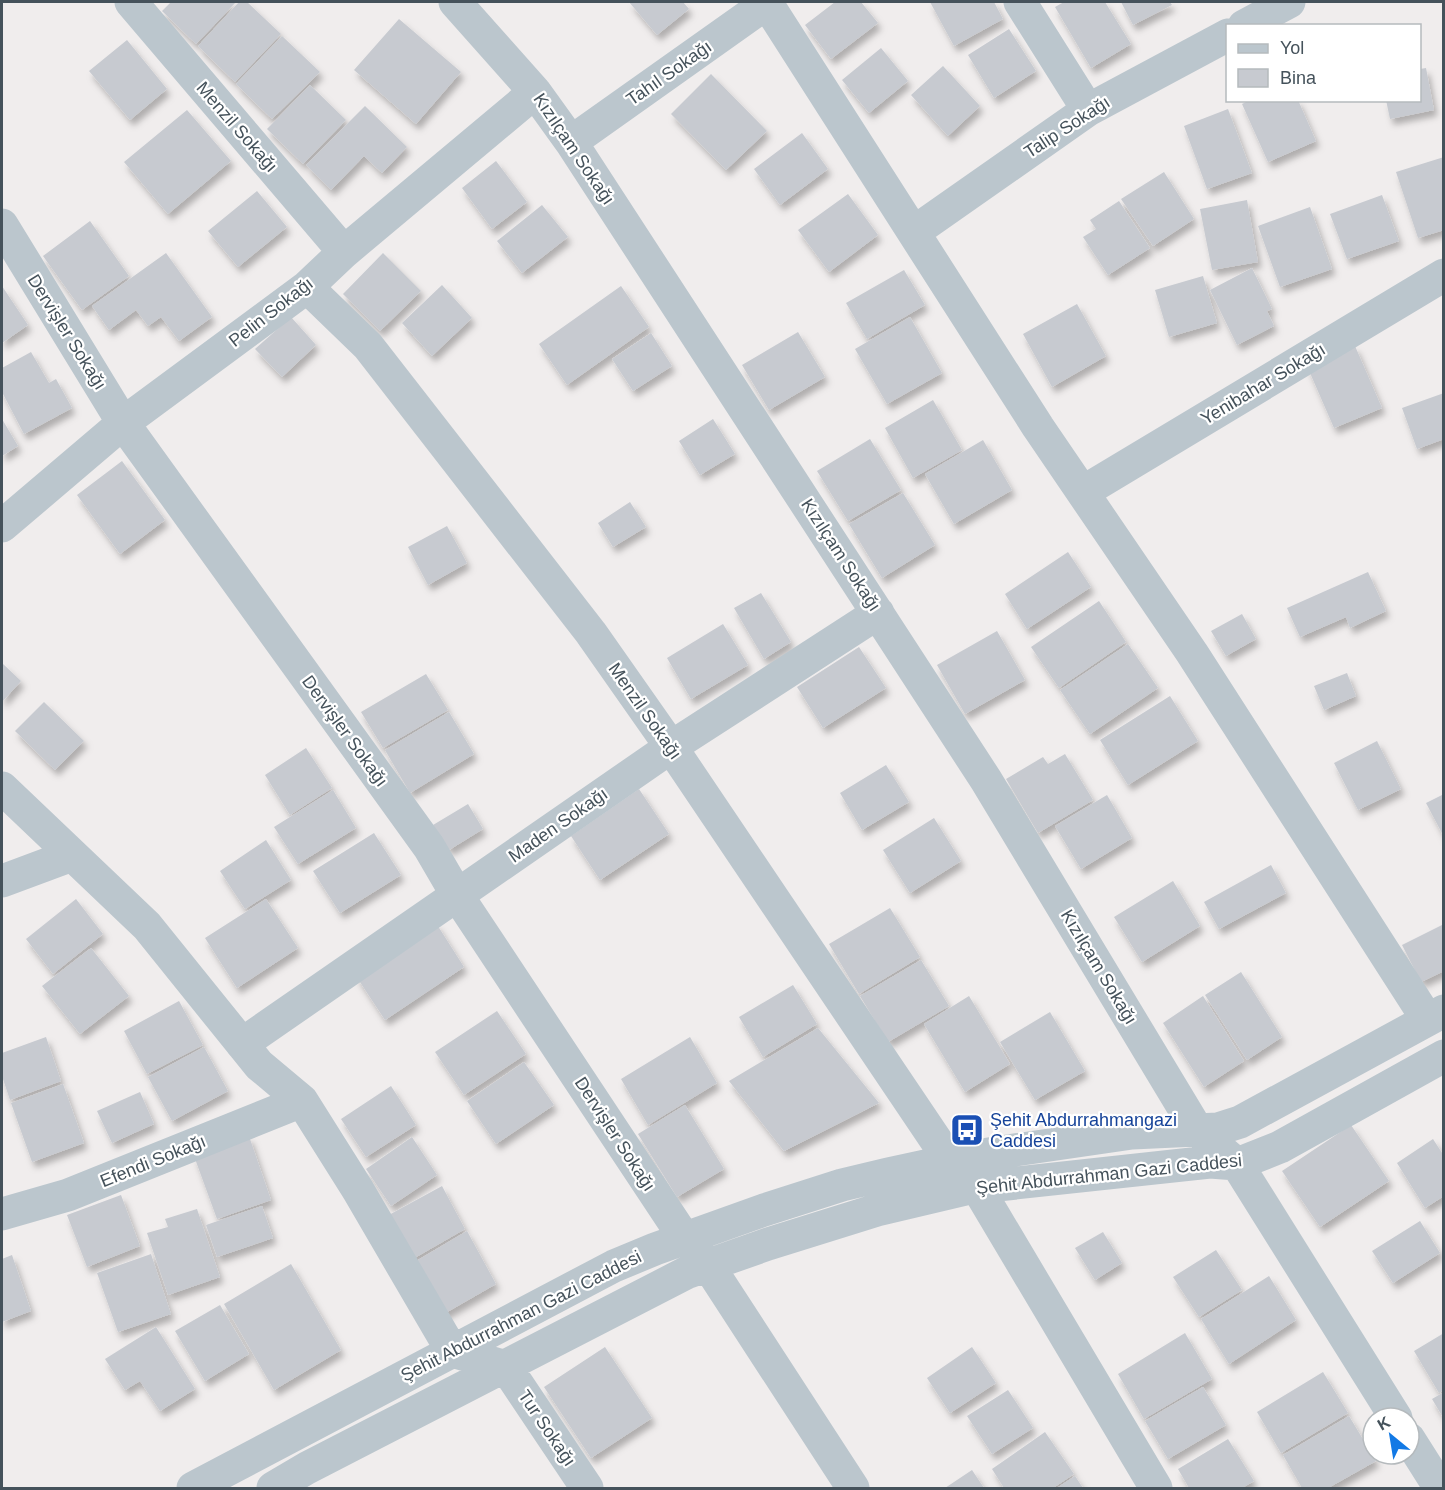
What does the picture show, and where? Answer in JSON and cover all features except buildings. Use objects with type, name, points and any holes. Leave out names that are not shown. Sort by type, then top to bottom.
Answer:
[{"type":"street","name":"Menzil Sokağı","points":[[130,2],[344,252]]},
{"type":"street","name":"Kızılçam Sokağı","points":[[455,2],[535,92],[571,142],[986,780],[1197,1130],[1237,1164],[1388,1406]]},
{"type":"street","points":[[1020,2],[1088,110]]},
{"type":"street","points":[[1248,24],[1289,2]]},
{"type":"street","points":[[775,5],[914,232],[1038,427],[1435,1015]]},
{"type":"street","name":"Tahıl Sokağı","points":[[571,142],[775,5]]},
{"type":"street","name":"Talip Sokağı","points":[[914,232],[1088,110],[1226,35]]},
{"type":"street","name":"Pelin Sokağı","points":[[2,526],[123,423],[307,287],[344,252],[535,92]]},
{"type":"street","name":"Dervişler Sokağı","points":[[2,225],[123,423],[429,848],[457,895],[685,1239],[708,1265]]},
{"type":"street","name":"Yenibahar Sokağı","points":[[1083,492],[1443,275]]},
{"type":"street","name":"Menzil Sokağı","points":[[307,287],[368,346],[591,633],[671,747],[950,1161],[977,1187],[1156,1488]]},
{"type":"street","name":"Maden Sokağı","points":[[242,1044],[671,747],[878,613]]},
{"type":"street","points":[[2,788],[147,926],[259,1065],[302,1101],[452,1351],[506,1367]]},
{"type":"street","points":[[2,881],[72,855]]},
{"type":"street","name":"Şehit Abdurrahman Gazi Caddesi","points":[[193,1488],[614,1266],[764,1210],[842,1185],[950,1161],[1132,1133],[1218,1129],[1240,1122],[1435,1015]]},
{"type":"street","name":"Şehit Abdurrahman Gazi Caddesi","points":[[273,1488],[314,1478],[506,1367],[686,1272],[877,1210],[977,1187],[1210,1162],[1237,1164],[1280,1147],[1443,1056]]},
{"type":"street","name":"Efendi Sokağı","points":[[2,1214],[68,1196],[302,1101]]},
{"type":"street","points":[[708,1265],[853,1488]]},
{"type":"street","name":"Tur Sokağı","points":[[506,1367],[588,1488]]},
{"type":"street","points":[[1421,1458],[1440,1488]]},
{"type":"place","name":"Şehit Abdurrahmangazi Caddesi","points":[[967,1130]]}]
